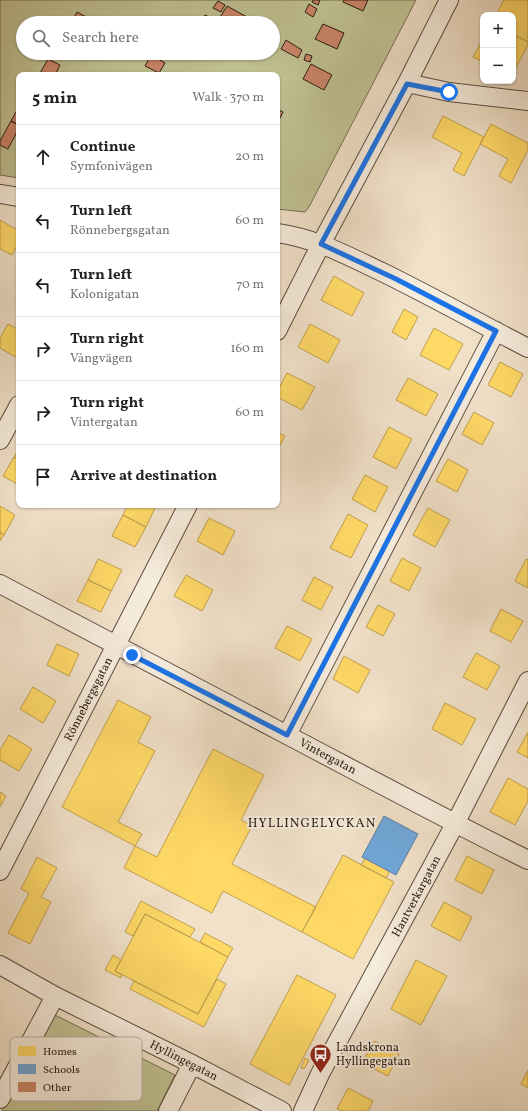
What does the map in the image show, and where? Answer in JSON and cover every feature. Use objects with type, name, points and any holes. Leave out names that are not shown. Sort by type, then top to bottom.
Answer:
[{"type":"street","points":[[280,325],[321,244],[407,84],[449,0]]},
{"type":"street","points":[[407,84],[449,92],[528,101]]},
{"type":"street","points":[[0,194],[16,197]]},
{"type":"street","points":[[280,233],[321,244],[396,279],[528,348]]},
{"type":"street","points":[[287,735],[496,331]]},
{"type":"street","points":[[0,440],[16,411]]},
{"type":"street","name":"Rönnebergsgatan","points":[[0,871],[186,508]]},
{"type":"street","name":"Vintergatan","points":[[0,584],[455,824],[528,860]]},
{"type":"street","name":"Hantverkargatan","points":[[303,1111],[320,1074],[455,824],[528,681]]},
{"type":"street","name":"Hyllingegatan","points":[[0,965],[55,996],[138,1037]]},
{"type":"street","points":[[33,1037],[55,996]]},
{"type":"street","name":"Hyllingegatan","points":[[142,1039],[282,1111]]},
{"type":"street","points":[[168,1111],[192,1064]]},
{"type":"street","points":[[0,1098],[10,1079]]},
{"type":"green space","points":[[0,0],[416,0],[309,207],[305,212],[280,209],[280,72],[16,72],[16,178],[0,175]]},
{"type":"green space","points":[[53,1014],[99,1037],[41,1037]]},
{"type":"green space","points":[[142,1058],[175,1075],[157,1111],[2,1111],[10,1096],[10,1101],[142,1101]]},
{"type":"building: Homes","points":[[504,0],[528,0],[528,42],[516,36],[516,12],[498,12]]},
{"type":"building: Homes","points":[[516,36],[528,42],[528,45],[516,67]]},
{"type":"building: Homes","points":[[480,44],[480,60],[473,57]]},
{"type":"building: Homes","points":[[443,116],[484,137],[464,176],[453,170],[462,153],[432,137]]},
{"type":"building: Homes","points":[[491,124],[528,143],[528,150],[511,183],[499,176],[508,159],[480,144]]},
{"type":"building: Homes","points":[[0,220],[16,229],[16,248],[12,255],[0,249]]},
{"type":"building: Homes","points":[[334,276],[364,293],[352,316],[321,300]]},
{"type":"building: Homes","points":[[404,309],[418,317],[406,340],[392,332]]},
{"type":"building: Homes","points":[[8,324],[16,328],[16,357],[0,348],[0,338]]},
{"type":"building: Homes","points":[[310,324],[340,340],[328,363],[298,347]]},
{"type":"building: Homes","points":[[434,328],[463,344],[449,370],[420,355]]},
{"type":"building: Homes","points":[[500,362],[523,374],[511,397],[488,385]]},
{"type":"building: Homes","points":[[287,373],[315,387],[302,410],[280,399],[280,386]]},
{"type":"building: Homes","points":[[408,378],[438,394],[426,416],[396,400]]},
{"type":"building: Homes","points":[[474,412],[494,423],[482,445],[462,434]]},
{"type":"building: Homes","points":[[389,427],[412,439],[396,469],[373,457]]},
{"type":"building: Homes","points":[[280,434],[285,436],[280,445]]},
{"type":"building: Homes","points":[[14,457],[16,458],[16,483],[3,476]]},
{"type":"building: Homes","points":[[448,459],[468,470],[457,492],[436,481]]},
{"type":"building: Homes","points":[[365,475],[388,487],[375,512],[352,499]]},
{"type":"building: Homes","points":[[0,506],[15,515],[4,535],[0,532]]},
{"type":"building: Homes","points":[[126,508],[155,508],[146,527],[123,515]]},
{"type":"building: Homes","points":[[428,508],[450,520],[435,547],[413,535]]},
{"type":"building: Homes","points":[[348,514],[368,525],[351,558],[330,548]]},
{"type":"building: Homes","points":[[123,515],[146,527],[135,547],[112,536]]},
{"type":"building: Homes","points":[[209,518],[235,531],[223,555],[197,541]]},
{"type":"building: Homes","points":[[0,532],[4,535],[0,541]]},
{"type":"building: Homes","points":[[402,558],[421,568],[409,591],[390,581]]},
{"type":"building: Homes","points":[[98,559],[122,570],[111,591],[88,580]]},
{"type":"building: Homes","points":[[526,559],[528,560],[528,588],[515,581]]},
{"type":"building: Homes","points":[[186,575],[213,590],[202,611],[174,596]]},
{"type":"building: Homes","points":[[314,577],[333,587],[321,610],[302,600]]},
{"type":"building: Homes","points":[[88,580],[111,591],[101,612],[77,601]]},
{"type":"building: Homes","points":[[378,605],[395,614],[383,636],[366,627]]},
{"type":"building: Homes","points":[[501,609],[523,621],[511,642],[490,631]]},
{"type":"building: Homes","points":[[287,626],[312,639],[300,661],[275,648]]},
{"type":"building: Homes","points":[[57,644],[79,654],[69,676],[47,665]]},
{"type":"building: Homes","points":[[476,653],[500,666],[487,690],[463,677]]},
{"type":"building: Homes","points":[[344,656],[370,670],[358,693],[333,679]]},
{"type":"building: Homes","points":[[33,687],[56,701],[43,723],[20,709]]},
{"type":"building: Homes","points":[[118,700],[151,717],[138,742],[155,751],[118,822],[142,834],[135,846],[62,807]]},
{"type":"building: Homes","points":[[445,703],[476,719],[462,745],[432,729]]},
{"type":"building: Homes","points":[[528,732],[528,758],[517,752]]},
{"type":"building: Homes","points":[[9,735],[32,749],[19,771],[0,760],[0,750]]},
{"type":"building: Homes","points":[[213,749],[264,775],[241,820],[252,826],[232,864],[316,907],[302,932],[223,891],[212,913],[124,868],[135,846],[157,857]]},
{"type":"building: Homes","points":[[508,778],[528,789],[528,801],[515,825],[490,812]]},
{"type":"building: Homes","points":[[0,792],[6,796],[0,807]]},
{"type":"building: Homes","points":[[343,855],[394,882],[353,959],[302,932]]},
{"type":"building: Homes","points":[[467,856],[494,870],[482,894],[455,880]]},
{"type":"building: Homes","points":[[37,857],[57,868],[41,897],[51,902],[30,944],[8,933],[29,893],[21,889]]},
{"type":"building: Homes","points":[[365,858],[390,871],[386,878],[361,865]]},
{"type":"building: Homes","points":[[141,901],[195,929],[190,937],[145,914],[133,936],[125,932]]},
{"type":"building: Homes","points":[[444,902],[472,917],[460,941],[431,926]]},
{"type":"building: Homes","points":[[145,914],[228,957],[198,1014],[115,971]]},
{"type":"building: Homes","points":[[205,933],[233,948],[228,957],[200,942]]},
{"type":"building: Homes","points":[[113,955],[121,960],[115,971],[122,975],[121,978],[105,970]]},
{"type":"building: Homes","points":[[416,960],[447,976],[421,1025],[391,1009]]},
{"type":"building: Homes","points":[[297,975],[336,995],[289,1085],[250,1064]]},
{"type":"building: Homes","points":[[217,979],[226,984],[204,1027],[130,989],[134,981],[198,1014]]},
{"type":"building: Homes","points":[[374,1041],[399,1054],[388,1076],[362,1063]]},
{"type":"building: Homes","points":[[305,1058],[309,1060],[304,1069],[301,1068]]},
{"type":"building: Homes","points":[[528,1070],[528,1088],[521,1084]]},
{"type":"building: Homes","points":[[348,1088],[373,1101],[368,1111],[342,1111],[337,1109]]},
{"type":"building: Schools","points":[[384,816],[418,834],[396,875],[362,857]]},
{"type":"building: Other","points":[[313,0],[320,0],[318,5],[312,2]]},
{"type":"building: Other","points":[[344,0],[368,0],[363,11],[343,2]]},
{"type":"building: Other","points":[[218,1],[225,5],[221,12],[213,8]]},
{"type":"building: Other","points":[[309,4],[317,9],[313,17],[305,12]]},
{"type":"building: Other","points":[[227,6],[245,16],[221,16]]},
{"type":"building: Other","points":[[77,12],[84,16],[75,16]]},
{"type":"building: Other","points":[[323,24],[344,33],[337,49],[315,39]]},
{"type":"building: Other","points":[[286,40],[302,50],[298,58],[281,49]]},
{"type":"building: Other","points":[[306,54],[312,56],[310,62],[304,60]]},
{"type":"building: Other","points":[[47,60],[60,65],[56,72],[41,72]]},
{"type":"building: Other","points":[[148,60],[160,60],[165,63],[160,72],[145,66]]},
{"type":"building: Other","points":[[311,64],[332,75],[324,90],[303,79]]},
{"type":"building: Other","points":[[280,110],[283,112],[280,118]]},
{"type":"building: Other","points":[[16,112],[16,124],[11,121]]},
{"type":"building: Other","points":[[11,121],[16,124],[16,134],[8,149],[0,145],[0,141]]},
{"type":"place","name":"Landskrona Hyllingegatan","points":[[320,1074]]},
{"type":"district","name":"HYLLINGELYCKAN","points":[[312,822]]},
{"type":"route","points":[[132,655],[287,735],[496,331],[396,279],[321,244],[407,84],[449,92]]}]
